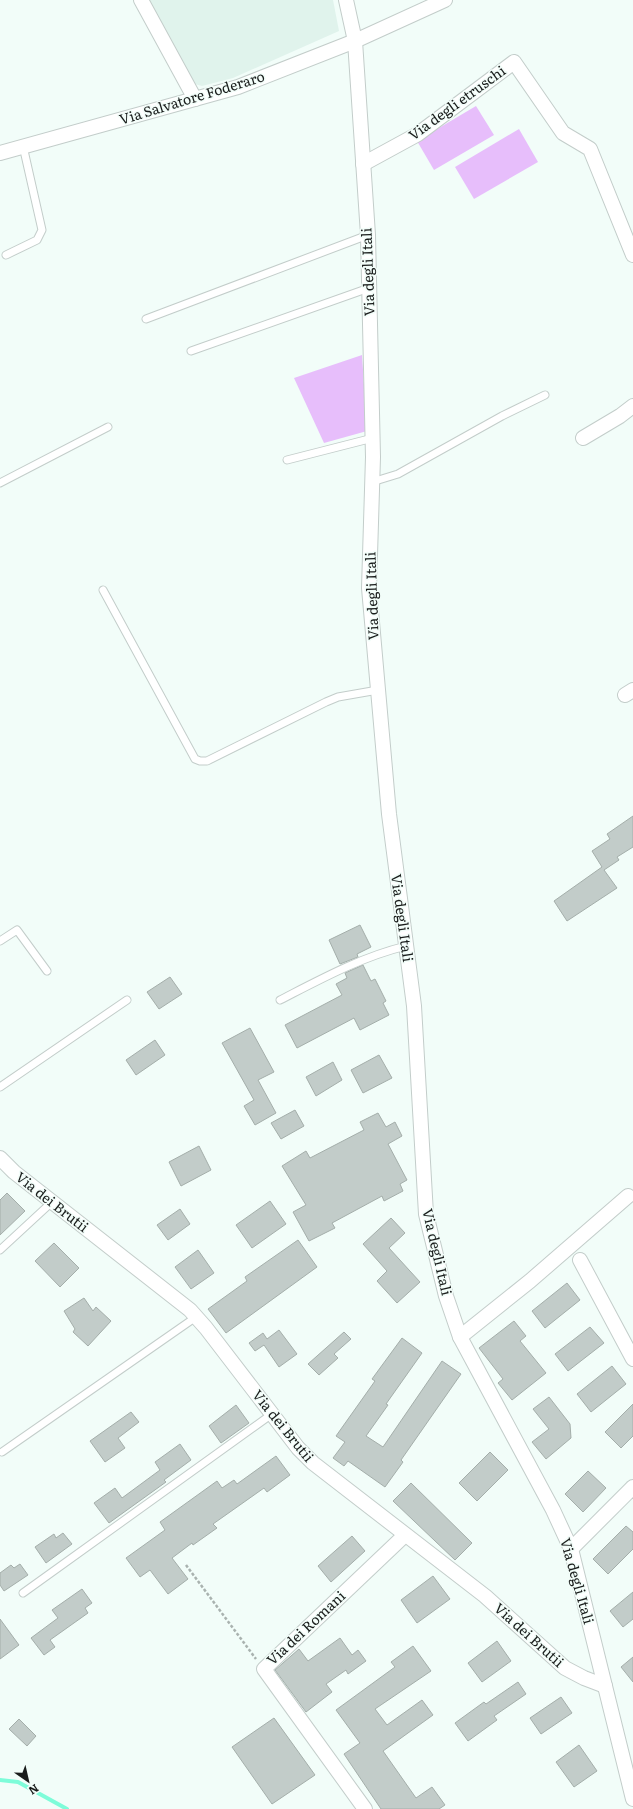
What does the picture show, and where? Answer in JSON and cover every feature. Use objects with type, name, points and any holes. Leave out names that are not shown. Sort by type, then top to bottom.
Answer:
[{"type":"street","points":[[142,0],[195,99]]},
{"type":"street","name":"Via degli Itali","points":[[346,0],[355,41],[368,235],[373,438],[369,588],[389,814],[414,1006],[426,1214],[446,1296],[460,1337],[553,1510],[571,1550],[633,1799]]},
{"type":"street","name":"Via Salvatore Foderaro","points":[[0,152],[238,87],[355,41],[445,0]]},
{"type":"street","name":"Via degli etruschi","points":[[363,164],[418,134],[514,62],[563,133],[590,149],[633,255]]},
{"type":"street","points":[[583,438],[620,416],[633,406]]},
{"type":"street","name":"Via dei Brutii","points":[[2,1163],[190,1310],[298,1448],[313,1463],[485,1596],[566,1668],[584,1678],[605,1686]]},
{"type":"street","points":[[460,1337],[530,1281],[628,1196]]},
{"type":"street","points":[[580,1260],[633,1359]]},
{"type":"street","points":[[571,1550],[633,1487]]},
{"type":"street","name":"Via dei Romani","points":[[365,1809],[264,1669],[405,1535]]},
{"type":"lane","points":[[6,255],[37,240],[42,230],[22,146]]},
{"type":"lane","points":[[146,319],[368,235]]},
{"type":"lane","points":[[191,351],[369,288]]},
{"type":"lane","points":[[372,482],[398,474],[502,416],[545,395]]},
{"type":"lane","points":[[0,483],[108,427]]},
{"type":"lane","points":[[287,460],[373,438]]},
{"type":"lane","points":[[103,590],[195,759],[200,761],[207,761],[338,697],[378,690]]},
{"type":"lane","points":[[0,941],[16,930],[47,971]]},
{"type":"lane","points":[[280,1000],[330,974],[386,951],[406,946]]},
{"type":"lane","points":[[0,1087],[127,1000]]},
{"type":"lane","points":[[0,1250],[52,1202]]},
{"type":"lane","points":[[2,1452],[196,1317]]},
{"type":"lane","points":[[23,1593],[272,1414]]},
{"type":"path","points":[[186,1565],[264,1669]]},
{"type":"shaded area","points":[[147,0],[333,0],[339,31],[233,78],[202,86],[191,83]]},
{"type":"shaded area","points":[[476,106],[494,135],[434,170],[417,141]]},
{"type":"shaded area","points":[[519,129],[538,162],[474,199],[455,167]]},
{"type":"shaded area","points":[[362,355],[367,431],[324,443],[294,378]]},
{"type":"building","points":[[633,816],[633,847],[617,857],[619,860],[604,870],[617,888],[567,921],[554,901],[602,867],[592,851],[610,839],[607,834]]},
{"type":"building","points":[[360,925],[371,947],[357,954],[358,957],[340,964],[329,940]]},
{"type":"building","points":[[363,965],[371,981],[375,979],[386,1001],[383,1003],[389,1015],[360,1030],[354,1018],[297,1048],[285,1025],[342,995],[336,984],[347,978],[345,973]]},
{"type":"building","points":[[170,977],[182,994],[159,1009],[147,992]]},
{"type":"building","points":[[250,1028],[274,1072],[258,1080],[276,1113],[255,1125],[244,1106],[254,1100],[222,1043]]},
{"type":"building","points":[[155,1040],[165,1055],[136,1075],[126,1060]]},
{"type":"building","points":[[379,1055],[392,1078],[363,1093],[351,1070]]},
{"type":"building","points":[[333,1062],[342,1080],[316,1096],[306,1077]]},
{"type":"building","points":[[295,1110],[304,1126],[281,1139],[271,1123]]},
{"type":"building","points":[[378,1113],[386,1127],[395,1122],[402,1136],[388,1144],[407,1180],[400,1184],[403,1191],[384,1201],[382,1196],[332,1223],[335,1228],[309,1241],[293,1212],[306,1205],[282,1166],[306,1151],[310,1158],[364,1130],[360,1122]]},
{"type":"building","points":[[199,1146],[211,1170],[181,1186],[169,1162]]},
{"type":"building","points":[[7,1193],[25,1211],[0,1235],[0,1200]]},
{"type":"building","points":[[270,1201],[286,1224],[252,1248],[236,1225]]},
{"type":"building","points":[[180,1209],[190,1224],[168,1240],[157,1225]]},
{"type":"building","points":[[391,1218],[405,1233],[389,1248],[420,1282],[397,1303],[377,1281],[387,1271],[363,1244]]},
{"type":"building","points":[[298,1240],[317,1267],[226,1333],[208,1309],[247,1281],[245,1277]]},
{"type":"building","points":[[54,1243],[79,1268],[60,1287],[35,1261]]},
{"type":"building","points":[[198,1250],[214,1273],[191,1289],[175,1267]]},
{"type":"building","points":[[567,1283],[580,1300],[545,1328],[532,1311]]},
{"type":"building","points":[[84,1298],[93,1311],[96,1307],[111,1321],[88,1346],[73,1332],[75,1329],[64,1311]]},
{"type":"building","points":[[514,1321],[526,1336],[520,1341],[546,1373],[512,1400],[498,1383],[503,1379],[479,1348]]},
{"type":"building","points":[[590,1327],[604,1343],[568,1371],[555,1354]]},
{"type":"building","points":[[279,1330],[297,1354],[279,1367],[264,1345],[255,1351],[249,1343],[263,1333],[267,1339]]},
{"type":"building","points":[[344,1332],[351,1339],[334,1354],[338,1358],[319,1375],[308,1364]]},
{"type":"building","points":[[402,1338],[422,1353],[386,1404],[388,1405],[366,1436],[383,1447],[442,1361],[461,1374],[401,1460],[403,1462],[385,1487],[348,1461],[344,1466],[333,1458],[345,1442],[336,1436],[375,1381],[372,1379]]},
{"type":"building","points":[[612,1366],[626,1384],[591,1412],[577,1394]]},
{"type":"building","points":[[549,1397],[570,1424],[571,1438],[546,1459],[532,1442],[549,1429],[533,1409]]},
{"type":"building","points":[[633,1404],[633,1436],[621,1448],[605,1432]]},
{"type":"building","points":[[236,1405],[249,1423],[221,1443],[209,1426]]},
{"type":"building","points":[[131,1412],[139,1422],[118,1438],[125,1448],[105,1462],[90,1441]]},
{"type":"building","points":[[180,1444],[191,1460],[164,1480],[166,1482],[109,1523],[94,1503],[115,1488],[122,1498],[160,1470],[155,1462]]},
{"type":"building","points":[[490,1452],[508,1470],[477,1501],[459,1483]]},
{"type":"building","points":[[276,1456],[290,1475],[267,1492],[264,1488],[213,1524],[217,1528],[193,1545],[192,1543],[172,1558],[188,1579],[168,1594],[150,1570],[140,1577],[126,1558],[165,1530],[160,1522],[217,1481],[222,1488],[234,1480],[237,1484]]},
{"type":"building","points":[[588,1471],[606,1488],[583,1512],[565,1494]]},
{"type":"building","points":[[411,1483],[472,1543],[455,1560],[393,1501]]},
{"type":"building","points":[[626,1526],[633,1532],[633,1549],[608,1574],[593,1559]]},
{"type":"building","points":[[63,1533],[72,1544],[46,1563],[35,1547],[54,1534],[56,1538]]},
{"type":"building","points":[[352,1536],[365,1551],[331,1582],[318,1566]]},
{"type":"building","points":[[20,1564],[28,1575],[4,1591],[0,1585],[0,1573],[11,1565],[14,1568]]},
{"type":"building","points":[[433,1576],[450,1599],[417,1623],[401,1600]]},
{"type":"building","points":[[82,1589],[92,1603],[85,1608],[88,1613],[50,1640],[55,1647],[44,1655],[31,1638],[58,1618],[52,1610]]},
{"type":"building","points":[[633,1592],[633,1619],[623,1627],[610,1611]]},
{"type":"building","points":[[0,1619],[19,1645],[0,1659]]},
{"type":"building","points":[[340,1638],[352,1655],[358,1650],[366,1661],[348,1674],[346,1670],[326,1684],[332,1692],[306,1712],[275,1670],[299,1649],[308,1661]]},
{"type":"building","points":[[497,1641],[511,1661],[482,1682],[468,1663]]},
{"type":"building","points":[[413,1646],[431,1671],[375,1709],[387,1725],[422,1700],[433,1715],[383,1751],[416,1798],[432,1787],[445,1805],[439,1809],[381,1809],[344,1754],[360,1743],[336,1710],[395,1667],[391,1662]]},
{"type":"building","points":[[633,1657],[633,1682],[621,1667]]},
{"type":"building","points":[[518,1682],[526,1694],[494,1716],[497,1720],[468,1741],[455,1723],[484,1702],[486,1704]]},
{"type":"building","points":[[561,1697],[572,1713],[541,1734],[530,1718]]},
{"type":"building","points":[[274,1718],[315,1775],[272,1804],[232,1747]]},
{"type":"building","points":[[19,1719],[36,1736],[27,1746],[9,1729]]},
{"type":"building","points":[[579,1745],[597,1771],[574,1787],[556,1762]]},
{"type":"waterway","points":[[0,1780],[18,1782],[67,1809]]}]
